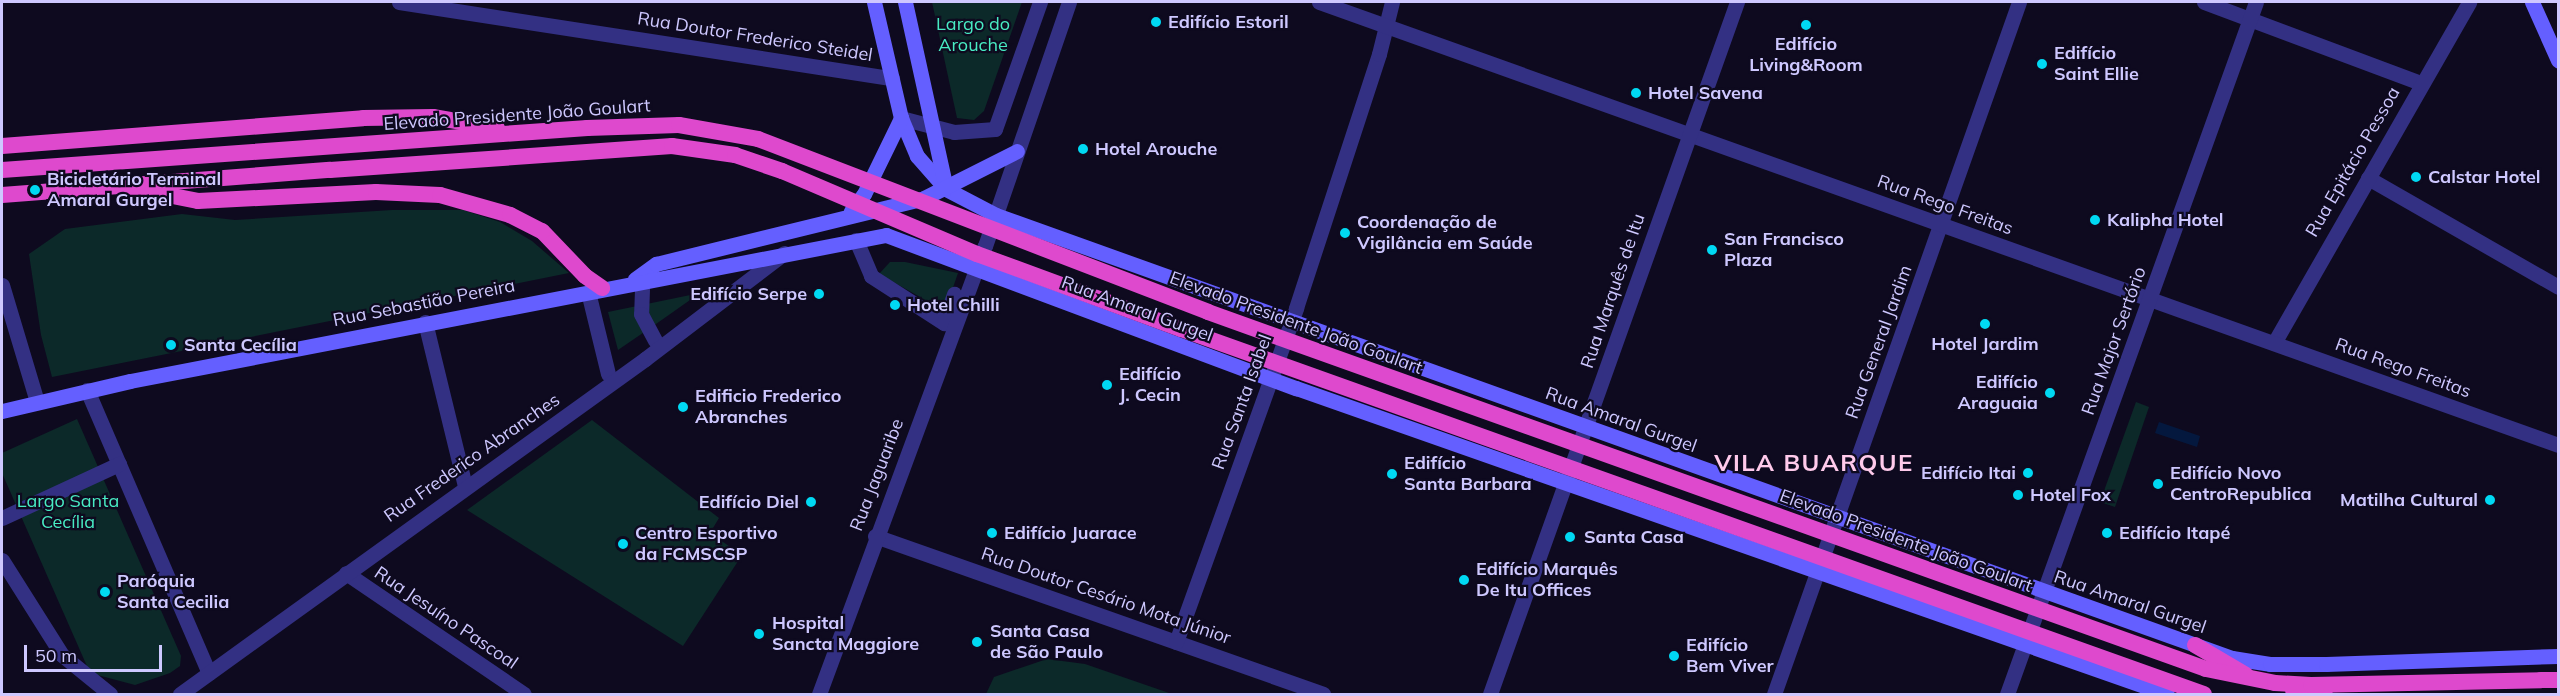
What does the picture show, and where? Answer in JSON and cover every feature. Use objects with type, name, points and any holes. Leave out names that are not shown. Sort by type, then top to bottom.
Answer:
[{"type":"highway","points":[[2,146],[363,118],[433,117],[512,132]]},
{"type":"highway","name":"Elevado Presidente João Goulart","points":[[2,170],[512,132],[679,125],[758,139],[1197,308],[2206,669],[2275,683],[2312,685],[2559,680]]},
{"type":"highway","points":[[2,195],[672,146],[735,155],[782,171],[988,258],[1171,326],[2204,694]]},
{"type":"highway","points":[[122,186],[198,201],[376,192],[440,195],[510,215],[542,231],[585,276],[602,288]]},
{"type":"highway","points":[[2195,645],[2257,680],[2292,690],[2325,694]]},
{"type":"main road","points":[[874,2],[901,118],[917,156],[946,189],[996,215]]},
{"type":"main road","points":[[905,2],[930,126],[946,189]]},
{"type":"main road","points":[[2532,2],[2559,60]]},
{"type":"main road","points":[[847,216],[864,194],[901,118]]},
{"type":"main road","points":[[636,285],[656,264],[908,203],[946,189],[1017,151]]},
{"type":"main road","name":"Rua Amaral Gurgel","points":[[996,215],[1291,323],[2232,658],[2270,664],[2559,657]]},
{"type":"main road","points":[[856,240],[886,235],[976,271]]},
{"type":"main road","name":"Rua Sebastião Pereira","points":[[2,411],[87,390],[425,322],[602,288],[636,285],[786,251],[856,240]]},
{"type":"main road","name":"Rua Amaral Gurgel","points":[[976,271],[1817,574],[2024,647],[2167,694]]},
{"type":"street","name":"Rua Doutor Frederico Steidel","points":[[399,2],[892,78]]},
{"type":"street","points":[[901,118],[930,126],[979,133],[995,129],[1040,2]]},
{"type":"street","points":[[976,271],[1069,2]]},
{"type":"street","name":"Rua Rego Freitas","points":[[1319,2],[2559,445]]},
{"type":"street","name":"Rua Santa Isabel","points":[[1176,642],[1291,323],[1387,25],[1392,2]]},
{"type":"street","name":"Rua Marquês de Itu","points":[[1490,694],[1737,2]]},
{"type":"street","name":"Rua General Jardim","points":[[1774,694],[2019,2]]},
{"type":"street","points":[[2204,2],[2421,83]]},
{"type":"street","name":"Rua Major Sertório","points":[[2007,694],[2256,2]]},
{"type":"street","name":"Rua Epitácio Pessoa","points":[[2274,343],[2469,2]]},
{"type":"street","points":[[2367,178],[2559,287]]},
{"type":"street","points":[[856,240],[871,276],[944,323],[954,294]]},
{"type":"street","name":"Rua Frederico Abranches","points":[[180,694],[465,486],[645,359],[786,251]]},
{"type":"street","name":"Rua Jaguaribe","points":[[819,694],[875,536],[976,271]]},
{"type":"street","points":[[2,285],[37,402]]},
{"type":"street","points":[[636,285],[641,314],[655,340]]},
{"type":"street","points":[[590,300],[608,374]]},
{"type":"street","points":[[425,322],[465,486]]},
{"type":"street","points":[[87,390],[209,673]]},
{"type":"street","points":[[2,519],[119,464]]},
{"type":"street","name":"Rua Doutor Cesário Mota Júnior","points":[[875,536],[1323,694]]},
{"type":"street","points":[[2,560],[62,655],[110,694]]},
{"type":"street","name":"Rua Jesuíno Pascoal","points":[[346,573],[524,694]]},
{"type":"green space","name":"Largo do Arouche","points":[[932,2],[1022,2],[984,111],[974,120],[957,118]]},
{"type":"green space","points":[[392,210],[463,210],[500,222],[532,241],[569,273],[52,377],[41,335],[29,254],[65,229],[182,214],[235,220]]},
{"type":"green space","points":[[890,262],[905,262],[958,273],[945,311],[879,274]]},
{"type":"green space","points":[[700,293],[656,324],[618,350],[608,312]]},
{"type":"green space","points":[[2136,402],[2149,407],[2115,507],[2100,502]]},
{"type":"green space","name":"Largo Santa Cecília","points":[[77,419],[181,656],[180,666],[170,673],[135,685],[90,673],[2,473],[2,453]]},
{"type":"green space","name":"Centro Esportivo da FCMSCSP","points":[[592,420],[719,518],[710,533],[742,555],[683,646],[467,510]]},
{"type":"green space","points":[[1047,659],[1085,664],[1172,694],[986,694],[994,677]]},
{"type":"water","points":[[2159,422],[2200,436],[2197,447],[2155,433]]},
{"type":"place","name":"Edifício Estoril","points":[[1156,22]]},
{"type":"place","name":"Edifício Living&Room","points":[[1806,25]]},
{"type":"place","name":"Edifício Saint Ellie","points":[[2042,64]]},
{"type":"place","name":"Hotel Savena","points":[[1636,93]]},
{"type":"place","name":"Hotel Arouche","points":[[1083,149]]},
{"type":"place","name":"Calstar Hotel","points":[[2416,177]]},
{"type":"place","name":"Bicicletário Terminal Amaral Gurgel","points":[[35,190]]},
{"type":"place","name":"Kalipha Hotel","points":[[2095,220]]},
{"type":"place","name":"Coordenação de Vigilância em Saúde","points":[[1345,233]]},
{"type":"place","name":"San Francisco Plaza","points":[[1712,250]]},
{"type":"place","name":"Edifício Serpe","points":[[819,294]]},
{"type":"place","name":"Hotel Chilli","points":[[895,305]]},
{"type":"place","name":"Hotel Jardim","points":[[1985,324]]},
{"type":"place","name":"Santa Cecília","points":[[171,345]]},
{"type":"place","name":"Edifício J. Cecin","points":[[1107,385]]},
{"type":"place","name":"Edifício Araguaia","points":[[2050,393]]},
{"type":"place","name":"Edificio Frederico Abranches","points":[[683,407]]},
{"type":"place","name":"Edifício Itai","points":[[2028,473]]},
{"type":"place","name":"Edifício Santa Barbara","points":[[1392,474]]},
{"type":"place","name":"Edifício Novo CentroRepublica","points":[[2158,484]]},
{"type":"place","name":"Hotel Fox","points":[[2018,495]]},
{"type":"place","name":"Matilha Cultural","points":[[2490,500]]},
{"type":"place","name":"Edifício Diel","points":[[811,502]]},
{"type":"place","name":"Edifício Juarace","points":[[992,533]]},
{"type":"place","name":"Edifício Itapé","points":[[2107,533]]},
{"type":"place","name":"Santa Casa","points":[[1570,537]]},
{"type":"place","name":"Centro Esportivo da FCMSCSP","points":[[623,544]]},
{"type":"place","name":"Edifício Marquês De Itu Offices","points":[[1464,580]]},
{"type":"place","name":"Paróquia Santa Cecilia","points":[[105,592]]},
{"type":"place","name":"Hospital Sancta Maggiore","points":[[759,634]]},
{"type":"place","name":"Santa Casa de São Paulo","points":[[977,642]]},
{"type":"place","name":"Edifício Bem Viver","points":[[1674,656]]},
{"type":"district","name":"VILA BUARQUE","points":[[1814,463]]}]
